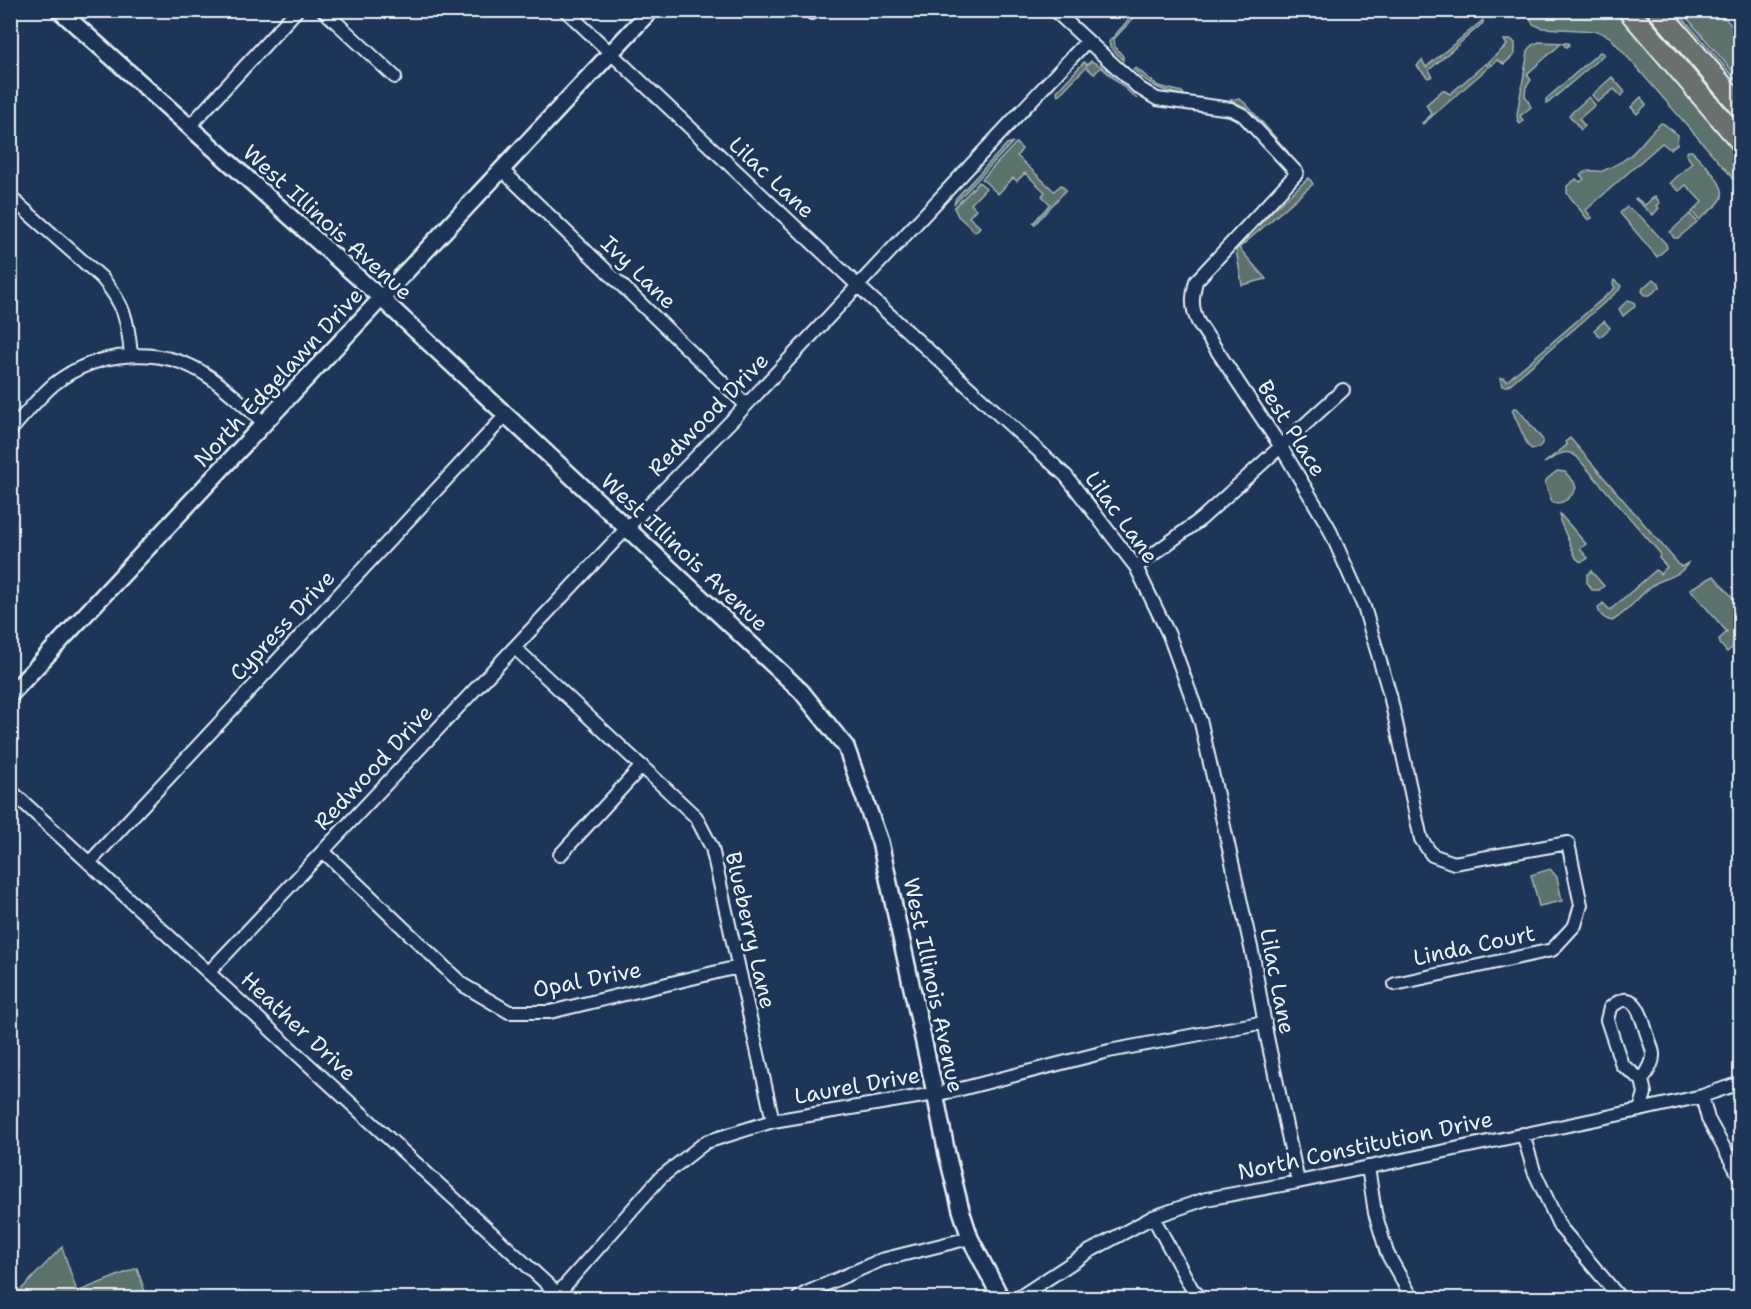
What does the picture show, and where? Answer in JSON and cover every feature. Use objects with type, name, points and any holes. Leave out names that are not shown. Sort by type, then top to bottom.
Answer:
[{"type":"main road","points":[[1628,10],[1740,141]]},
{"type":"main road","points":[[1658,10],[1740,106]]},
{"type":"main road","points":[[1658,45],[1687,63],[1733,116],[1740,118]]},
{"type":"street","points":[[189,127],[297,10]]},
{"type":"street","points":[[323,10],[395,77]]},
{"type":"street","name":"Lilac Lane","points":[[565,10],[610,55],[1066,476],[1136,567],[1168,635],[1201,723],[1254,961],[1298,1182]]},
{"type":"street","name":"North Edgelawn Drive","points":[[10,695],[651,10]]},
{"type":"street","points":[[1054,10],[1087,41]]},
{"type":"street","name":"West Illinois Avenue","points":[[65,12],[382,300],[801,691],[846,747],[880,842],[947,1154],[970,1238],[1001,1299]]},
{"type":"street","name":"Redwood Drive","points":[[209,972],[626,529],[859,286],[1087,41]]},
{"type":"street","name":"Best Place","points":[[1087,41],[1139,88],[1157,99],[1231,109],[1244,115],[1297,173],[1196,281],[1192,310],[1281,447],[1328,526],[1364,607],[1390,695],[1421,839],[1432,855],[1454,863],[1568,843]]},
{"type":"street","name":"Ivy Lane","points":[[502,170],[746,405]]},
{"type":"street","points":[[10,197],[102,278],[114,293],[124,311],[131,356]]},
{"type":"street","points":[[10,431],[42,396],[69,374],[83,366],[101,360],[150,355],[189,366],[207,375],[264,423]]},
{"type":"street","points":[[1136,567],[1201,519],[1343,390]]},
{"type":"street","name":"Cypress Drive","points":[[88,863],[506,415]]},
{"type":"street","name":"Blueberry Lane","points":[[515,648],[696,817],[712,848],[773,1121]]},
{"type":"street","points":[[560,855],[642,766]]},
{"type":"street","name":"Heather Drive","points":[[10,790],[556,1296]]},
{"type":"street","name":"Linda Court","points":[[1395,984],[1552,950],[1575,925],[1581,905],[1568,843]]},
{"type":"street","name":"Opal Drive","points":[[323,851],[463,986],[509,1012],[550,1012],[738,968]]},
{"type":"street","points":[[1640,1110],[1646,1093],[1642,1080],[1622,1065],[1606,1020],[1610,1008],[1625,999],[1636,1004],[1653,1053],[1652,1062],[1642,1080]]},
{"type":"street","name":"Laurel Drive","points":[[556,1296],[660,1178],[706,1142],[773,1121],[953,1090],[1109,1051],[1265,1022]]},
{"type":"street","name":"North Constitution Drive","points":[[1018,1299],[1090,1251],[1153,1217],[1206,1199],[1298,1182],[1640,1110],[1702,1096],[1740,1083]]},
{"type":"street","points":[[1702,1096],[1708,1119],[1740,1177]]},
{"type":"street","points":[[1523,1134],[1533,1171],[1560,1227],[1620,1299]]},
{"type":"street","points":[[1368,1167],[1375,1213],[1386,1253],[1412,1299]]},
{"type":"street","points":[[1153,1217],[1192,1289],[1201,1299]]},
{"type":"street","points":[[805,1297],[881,1260],[970,1238]]},
{"type":"green space","points":[[1136,11],[1140,11],[1114,39],[1115,47],[1123,56],[1123,60],[1110,47],[1109,42]]},
{"type":"green space","points":[[1527,11],[1619,11],[1740,151],[1740,181],[1733,178],[1610,37],[1597,31],[1542,28],[1533,24]]},
{"type":"green space","points":[[1637,11],[1646,11],[1689,56],[1687,59]]},
{"type":"green space","points":[[1668,11],[1677,11],[1740,84],[1740,94]]},
{"type":"green space","points":[[1681,11],[1719,11],[1740,35],[1740,80]]},
{"type":"green space","points":[[1483,20],[1483,23],[1429,70],[1431,77],[1428,78],[1417,66],[1422,60],[1426,67]]},
{"type":"green space","points":[[1504,40],[1512,40],[1515,43],[1515,54],[1504,64],[1497,60],[1491,66],[1488,62],[1507,45]]},
{"type":"green space","points":[[1539,42],[1568,43],[1569,45],[1566,47],[1562,43],[1527,74],[1531,80],[1526,87],[1525,95],[1531,107],[1520,116],[1523,121],[1520,124],[1517,114],[1528,51],[1532,45]]},
{"type":"green space","points":[[1600,52],[1604,54],[1546,103],[1546,99]]},
{"type":"green space","points":[[1091,61],[1101,66],[1137,99],[1101,67],[1094,74],[1086,67],[1058,96],[1057,91],[1084,62],[1087,65]]},
{"type":"green space","points":[[1486,63],[1489,67],[1422,123],[1432,114],[1426,105],[1443,90],[1450,94]]},
{"type":"green space","points":[[1136,68],[1158,86],[1182,92],[1185,96],[1157,87],[1133,69]]},
{"type":"green space","points":[[1612,77],[1625,92],[1621,96],[1614,89],[1598,102],[1592,95]]},
{"type":"green space","points":[[1589,97],[1595,105],[1579,119],[1585,126],[1581,130],[1569,115]]},
{"type":"green space","points":[[1641,97],[1646,105],[1637,114],[1631,107]]},
{"type":"green space","points":[[1240,99],[1289,153],[1273,141],[1247,111],[1230,100]]},
{"type":"green space","points":[[1661,123],[1678,135],[1677,144],[1670,149],[1662,143],[1586,210],[1592,218],[1588,220],[1567,193],[1567,186],[1576,179],[1580,182],[1584,179],[1580,175],[1586,172],[1603,171],[1624,160]]},
{"type":"green space","points":[[1013,142],[954,204],[956,198],[1007,144]]},
{"type":"green space","points":[[1016,143],[1022,149],[1017,156],[1054,191],[1061,185],[1066,190],[1035,224],[1033,223],[1050,204],[1042,196],[1045,192],[1025,173],[1017,181],[1013,178],[998,194],[982,179]]},
{"type":"green space","points":[[1692,151],[1708,168],[1722,189],[1720,201],[1699,220],[1692,212],[1702,202],[1686,185],[1679,191],[1670,183],[1692,163],[1686,154]]},
{"type":"green space","points":[[1309,178],[1313,184],[1239,248],[1266,279],[1242,285],[1236,250],[1275,208]]},
{"type":"green space","points":[[979,182],[986,188],[971,204],[976,209],[969,217],[980,227],[975,232],[958,216],[954,208]]},
{"type":"green space","points":[[1655,196],[1660,203],[1653,215],[1635,199],[1645,205]]},
{"type":"green space","points":[[1627,207],[1642,218],[1666,244],[1667,248],[1657,257],[1620,213]]},
{"type":"green space","points":[[1690,214],[1697,222],[1678,238],[1674,238],[1670,232]]},
{"type":"green space","points":[[1653,279],[1659,283],[1660,287],[1650,295],[1645,295],[1643,288]]},
{"type":"green space","points":[[1614,280],[1621,286],[1619,290],[1508,386],[1502,386],[1500,378],[1507,381],[1615,288]]},
{"type":"green space","points":[[1628,300],[1634,302],[1635,306],[1623,316],[1619,309]]},
{"type":"green space","points":[[1604,321],[1610,328],[1600,337],[1594,330]]},
{"type":"green space","points":[[1517,408],[1543,440],[1538,448],[1532,449],[1528,446],[1512,410]]},
{"type":"green space","points":[[1570,438],[1681,567],[1688,563],[1678,573],[1650,587],[1624,613],[1612,621],[1599,613],[1598,608],[1603,603],[1610,610],[1656,570],[1660,574],[1667,567],[1659,558],[1660,553],[1577,457],[1564,453],[1544,463],[1567,445],[1565,442]]},
{"type":"green space","points":[[1557,471],[1565,472],[1576,488],[1572,495],[1559,503],[1552,502],[1545,483]]},
{"type":"green space","points":[[1560,514],[1586,544],[1580,549],[1588,558],[1585,560],[1580,561],[1576,558],[1560,521]]},
{"type":"green space","points":[[1591,571],[1604,586],[1599,590],[1592,590],[1587,583],[1587,575]]},
{"type":"green space","points":[[1714,576],[1740,606],[1740,654],[1733,647],[1727,652],[1720,644],[1719,639],[1727,632],[1690,589]]},
{"type":"green space","points":[[1550,869],[1557,877],[1562,901],[1539,906],[1531,875]]},
{"type":"green space","points":[[62,1247],[77,1292],[137,1268],[147,1298],[13,1298]]}]
